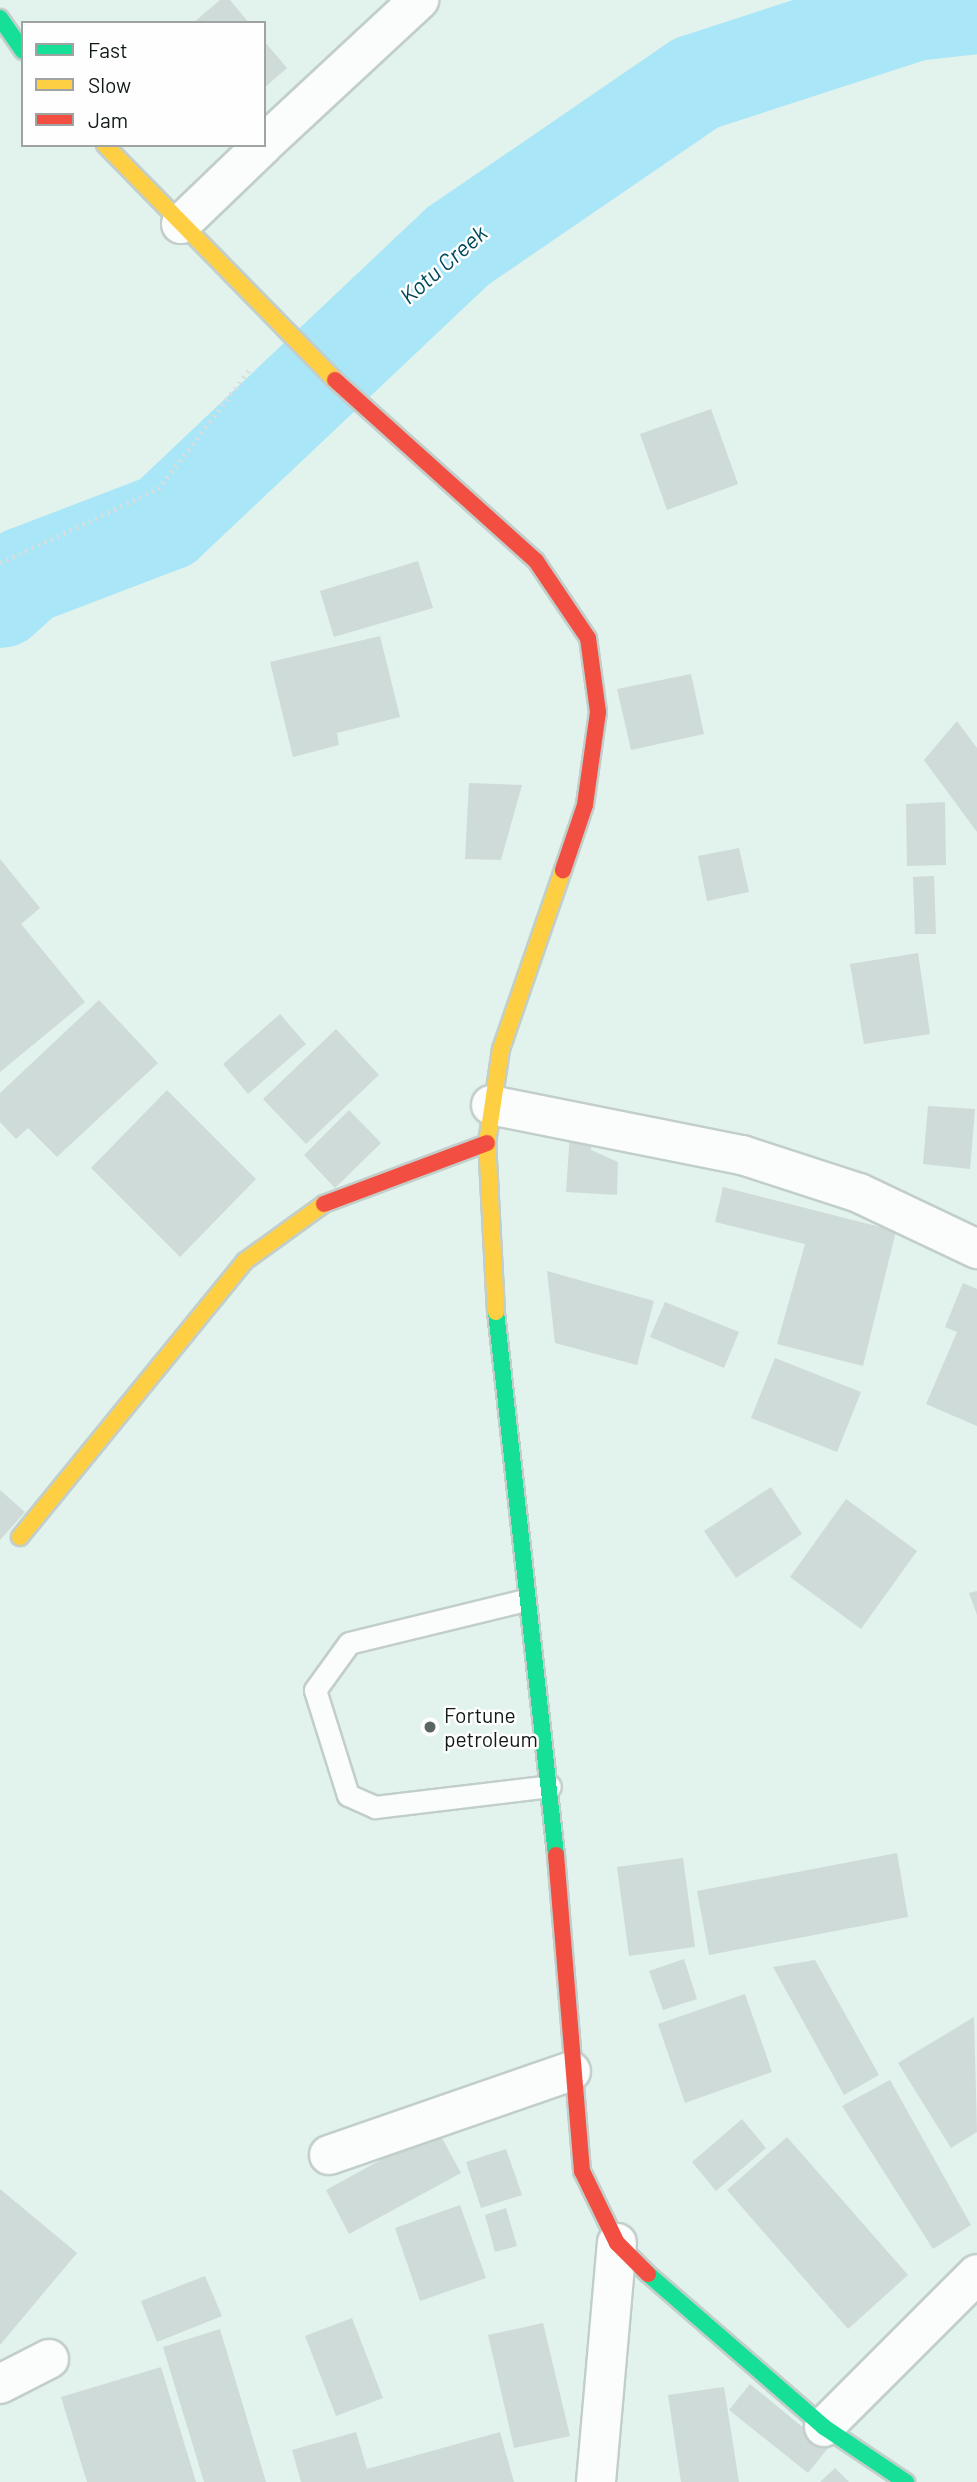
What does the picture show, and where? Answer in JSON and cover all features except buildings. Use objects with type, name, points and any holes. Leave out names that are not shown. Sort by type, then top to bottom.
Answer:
[{"type":"street","points":[[266,141],[419,0]]},
{"type":"street","points":[[0,18],[21,48]]},
{"type":"street","points":[[107,147],[309,359],[400,434],[536,561],[588,638],[598,712],[585,805],[501,1049],[487,1143],[498,1361],[525,1600],[550,1786],[571,2071],[582,2171],[617,2244],[699,2323],[824,2427],[906,2482]]},
{"type":"street","points":[[181,224],[260,147]]},
{"type":"street","points":[[491,1105],[742,1155],[859,1193],[977,1250]]},
{"type":"street","points":[[20,1537],[245,1261],[337,1194],[487,1143]]},
{"type":"street","points":[[329,2155],[571,2071]]},
{"type":"street","points":[[596,2482],[617,2244]]},
{"type":"street","points":[[824,2427],[977,2274]]},
{"type":"street","points":[[0,2384],[49,2359]]},
{"type":"lane","points":[[525,1600],[349,1643],[315,1690],[348,1795],[375,1807],[550,1786]]},
{"type":"path","points":[[0,563],[158,489],[280,331]]},
{"type":"waterway","name":"Kotu Creek","points":[[0,599],[27,575],[166,522],[458,246],[696,83],[914,12],[977,5]]},
{"type":"traffic: fast","points":[[0,18],[21,48]]},
{"type":"traffic: fast","points":[[496,1312],[556,1855]]},
{"type":"traffic: fast","points":[[648,2274],[824,2427],[906,2482]]},
{"type":"traffic: slow","points":[[107,147],[335,380]]},
{"type":"traffic: slow","points":[[496,1312],[487,1143],[501,1049],[563,870]]},
{"type":"traffic: slow","points":[[20,1537],[245,1261],[324,1204]]},
{"type":"traffic: jam","points":[[335,380],[536,561],[588,638],[598,712],[585,805],[563,870]]},
{"type":"traffic: jam","points":[[324,1204],[487,1143]]},
{"type":"traffic: jam","points":[[556,1855],[582,2171],[617,2243],[648,2274]]},
{"type":"place","name":"Fortune petroleum","points":[[430,1727]]}]
